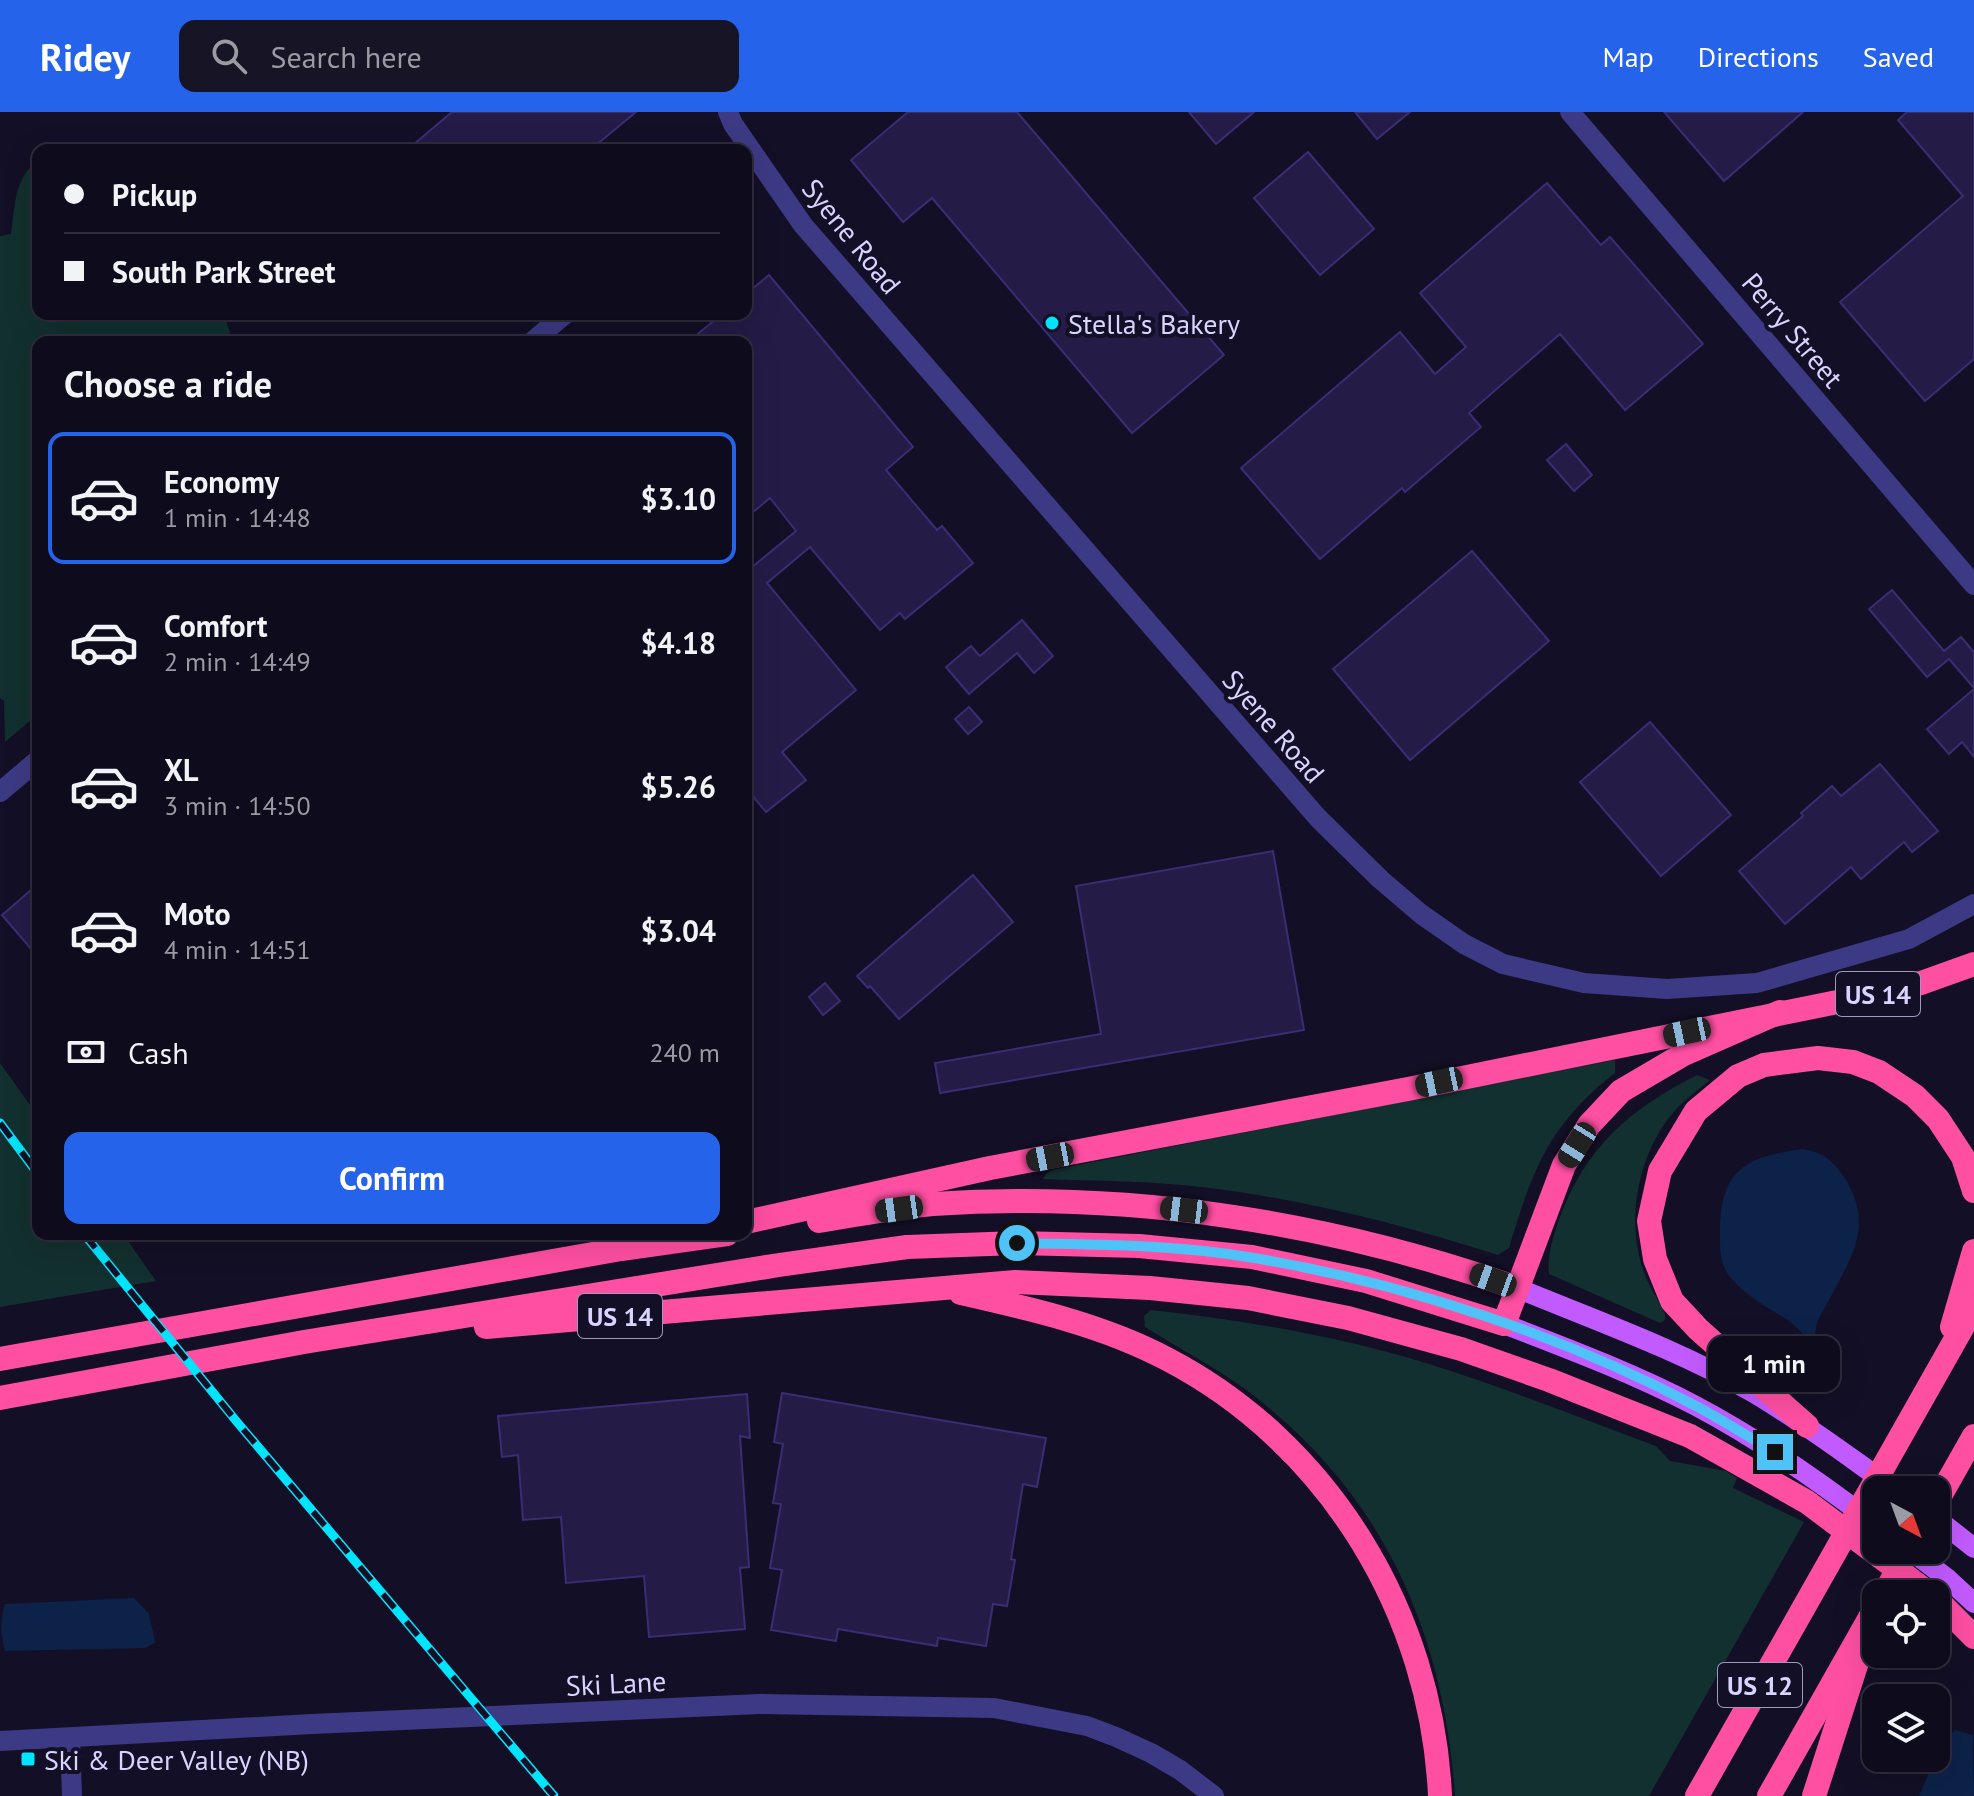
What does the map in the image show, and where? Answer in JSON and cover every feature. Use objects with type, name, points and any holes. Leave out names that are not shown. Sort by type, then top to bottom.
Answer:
[{"type":"highway","name":"US 14","points":[[1780,1012],[1921,983],[1974,964]]},
{"type":"highway","points":[[752,1221],[990,1168],[1408,1089],[1780,1012]]},
{"type":"highway","points":[[1504,1324],[1564,1165],[1589,1125],[1621,1091],[1684,1054],[1780,1012]]},
{"type":"highway","points":[[1807,1426],[1698,1329],[1672,1301],[1655,1259],[1649,1221],[1657,1183],[1673,1146],[1696,1111],[1738,1076],[1764,1065],[1818,1058],[1853,1062],[1879,1072],[1915,1096],[1938,1119],[1963,1157],[1974,1191]]},
{"type":"highway","points":[[752,1230],[930,1205],[1032,1200],[1157,1206],[1264,1221],[1367,1242],[1444,1263],[1517,1288]]},
{"type":"highway","points":[[621,1249],[663,1240]]},
{"type":"highway","name":"US 14","points":[[0,1359],[685,1240]]},
{"type":"highway","name":"US 14","points":[[0,1398],[304,1342],[907,1247],[1017,1243],[1139,1246],[1252,1257],[1366,1281],[1504,1324]]},
{"type":"highway","points":[[1948,1353],[1952,1326],[1974,1251]]},
{"type":"highway","name":"US 14","points":[[304,1342],[1015,1282],[1093,1284],[1248,1298],[1348,1318],[1461,1349],[1690,1436],[1807,1502],[1911,1580]]},
{"type":"highway","points":[[935,1287],[1033,1309],[1111,1334],[1168,1359],[1211,1386],[1290,1453],[1337,1504],[1366,1547],[1392,1598],[1414,1651],[1431,1714],[1440,1796]]},
{"type":"highway","name":"US 12","points":[[1697,1796],[1974,1307]]},
{"type":"highway","points":[[1950,1479],[1971,1442]]},
{"type":"highway","points":[[1950,1613],[1974,1637]]},
{"type":"highway","name":"US 12","points":[[1769,1796],[1862,1632]]},
{"type":"highway","points":[[1814,1796],[1862,1652]]},
{"type":"main road","points":[[1517,1288],[1661,1347],[1752,1392],[1807,1426],[1877,1476]]},
{"type":"main road","points":[[1504,1324],[1591,1357],[1696,1406],[1775,1452],[1862,1515]]},
{"type":"main road","points":[[1950,1529],[1974,1548]]},
{"type":"main road","points":[[1928,1564],[1974,1603]]},
{"type":"street","name":"Syene Road","points":[[728,112],[743,144]]},
{"type":"street","name":"Perry Street","points":[[1570,112],[1974,585]]},
{"type":"street","name":"Syene Road","points":[[752,160],[803,225],[1318,818],[1402,898],[1464,944],[1503,964],[1584,983],[1667,989],[1757,983],[1909,939],[1974,904]]},
{"type":"street","points":[[539,336],[558,320]]},
{"type":"street","points":[[0,792],[32,765]]},
{"type":"street","name":"Ski Lane","points":[[0,1741],[760,1704],[994,1708],[1087,1726],[1116,1737],[1180,1770],[1214,1796]]},
{"type":"street","points":[[70,1739],[72,1796]]},
{"type":"green space","points":[[32,166],[32,320],[226,320],[231,336],[32,336],[32,719],[5,742],[4,701],[0,698],[0,236],[11,234],[20,184]]},
{"type":"green space","points":[[1615,1060],[1615,1073],[1574,1111],[1546,1151],[1526,1195],[1509,1248],[1498,1255],[1388,1223],[1277,1198],[1182,1185],[1043,1179],[1052,1170]]},
{"type":"green space","points":[[0,1063],[32,1108],[32,1240],[127,1240],[156,1281],[0,1307]]},
{"type":"green space","points":[[1697,1075],[1710,1080],[1677,1108],[1664,1125],[1644,1165],[1638,1187],[1636,1232],[1639,1254],[1647,1280],[1665,1314],[1665,1320],[1660,1323],[1549,1274],[1550,1253],[1570,1194],[1596,1151],[1631,1117]]},
{"type":"green space","points":[[1151,1310],[1324,1337],[1455,1372],[1656,1446],[1670,1461],[1726,1471],[1737,1478],[1733,1488],[1804,1522],[1649,1796],[1455,1796],[1449,1737],[1438,1681],[1422,1627],[1400,1575],[1374,1527],[1341,1481],[1303,1438],[1245,1389],[1145,1327],[1144,1316]]},
{"type":"water","points":[[1803,1149],[1828,1159],[1846,1180],[1854,1197],[1859,1228],[1845,1270],[1818,1322],[1816,1346],[1789,1321],[1736,1284],[1724,1266],[1720,1249],[1721,1210],[1725,1193],[1740,1169],[1766,1156]]},
{"type":"water","points":[[134,1598],[149,1614],[155,1642],[146,1648],[5,1651],[1,1627],[5,1604]]},
{"type":"water","points":[[1955,1730],[1973,1735],[1974,1796],[1919,1796],[1929,1772],[1950,1772],[1950,1735]]},
{"type":"building","points":[[452,112],[636,112],[597,144],[414,144]]},
{"type":"building","points":[[908,112],[1017,112],[1224,355],[1132,433],[932,198],[903,222],[851,160]]},
{"type":"building","points":[[1189,112],[1254,112],[1216,144]]},
{"type":"building","points":[[1355,112],[1410,112],[1377,139]]},
{"type":"building","points":[[1664,112],[1803,112],[1724,181]]},
{"type":"building","points":[[1907,112],[1974,112],[1974,359],[1925,401],[1840,302],[1963,196],[1898,120]]},
{"type":"building","points":[[1308,152],[1374,229],[1320,275],[1254,198]]},
{"type":"building","points":[[1547,183],[1601,245],[1610,237],[1703,344],[1625,410],[1560,334],[1469,413],[1481,427],[1405,492],[1402,488],[1320,559],[1241,468],[1400,332],[1435,374],[1466,347],[1420,293]]},
{"type":"building","points":[[769,275],[913,447],[886,470],[937,530],[942,526],[973,563],[905,619],[900,613],[880,630],[810,547],[767,583],[856,690],[782,752],[806,780],[766,812],[752,795],[752,567],[796,531],[770,498],[752,513],[752,336],[695,336],[715,320],[752,320],[752,289]]},
{"type":"building","points":[[1566,444],[1592,475],[1574,491],[1547,460]]},
{"type":"building","points":[[1472,551],[1549,641],[1410,760],[1333,669]]},
{"type":"building","points":[[1892,590],[1944,651],[1961,637],[1974,652],[1974,688],[1949,659],[1927,677],[1869,609]]},
{"type":"building","points":[[1022,620],[1053,656],[1034,673],[1017,653],[969,694],[946,667],[971,646],[980,656]]},
{"type":"building","points":[[1974,689],[1974,757],[1962,742],[1949,754],[1927,729]]},
{"type":"building","points":[[969,707],[982,722],[968,734],[955,719]]},
{"type":"building","points":[[1650,722],[1731,815],[1661,876],[1580,782]]},
{"type":"building","points":[[1880,764],[1938,831],[1912,852],[1904,842],[1861,879],[1851,867],[1785,924],[1739,871],[1803,816],[1801,813],[1832,786],[1841,796]]},
{"type":"building","points":[[1273,851],[1304,1030],[940,1093],[935,1063],[1101,1034],[1076,886]]},
{"type":"building","points":[[973,875],[1013,922],[899,1019],[857,976]]},
{"type":"building","points":[[32,889],[32,950],[2,915]]},
{"type":"building","points":[[825,983],[840,1001],[823,1015],[809,997]]},
{"type":"building","points":[[782,1393],[1046,1438],[1037,1487],[1023,1484],[1007,1606],[993,1604],[986,1646],[938,1638],[937,1646],[838,1629],[836,1641],[771,1630],[782,1570],[770,1568],[781,1504],[773,1503],[783,1444],[774,1442]]},
{"type":"building","points":[[747,1394],[750,1438],[740,1436],[749,1567],[740,1568],[745,1629],[649,1637],[644,1576],[566,1583],[561,1517],[523,1520],[518,1455],[502,1457],[498,1416]]},
{"type":"railway","points":[[0,1123],[32,1166]]},
{"type":"railway","points":[[89,1240],[237,1422],[554,1796]]},
{"type":"place","name":"Stella's Bakery","points":[[1052,323]]},
{"type":"place","name":"Ski & Deer Valley (NB)","points":[[28,1759]]},
{"type":"route","points":[[1017,1243],[1139,1246],[1252,1257],[1366,1281],[1504,1324],[1591,1357],[1696,1406],[1775,1452]]}]
